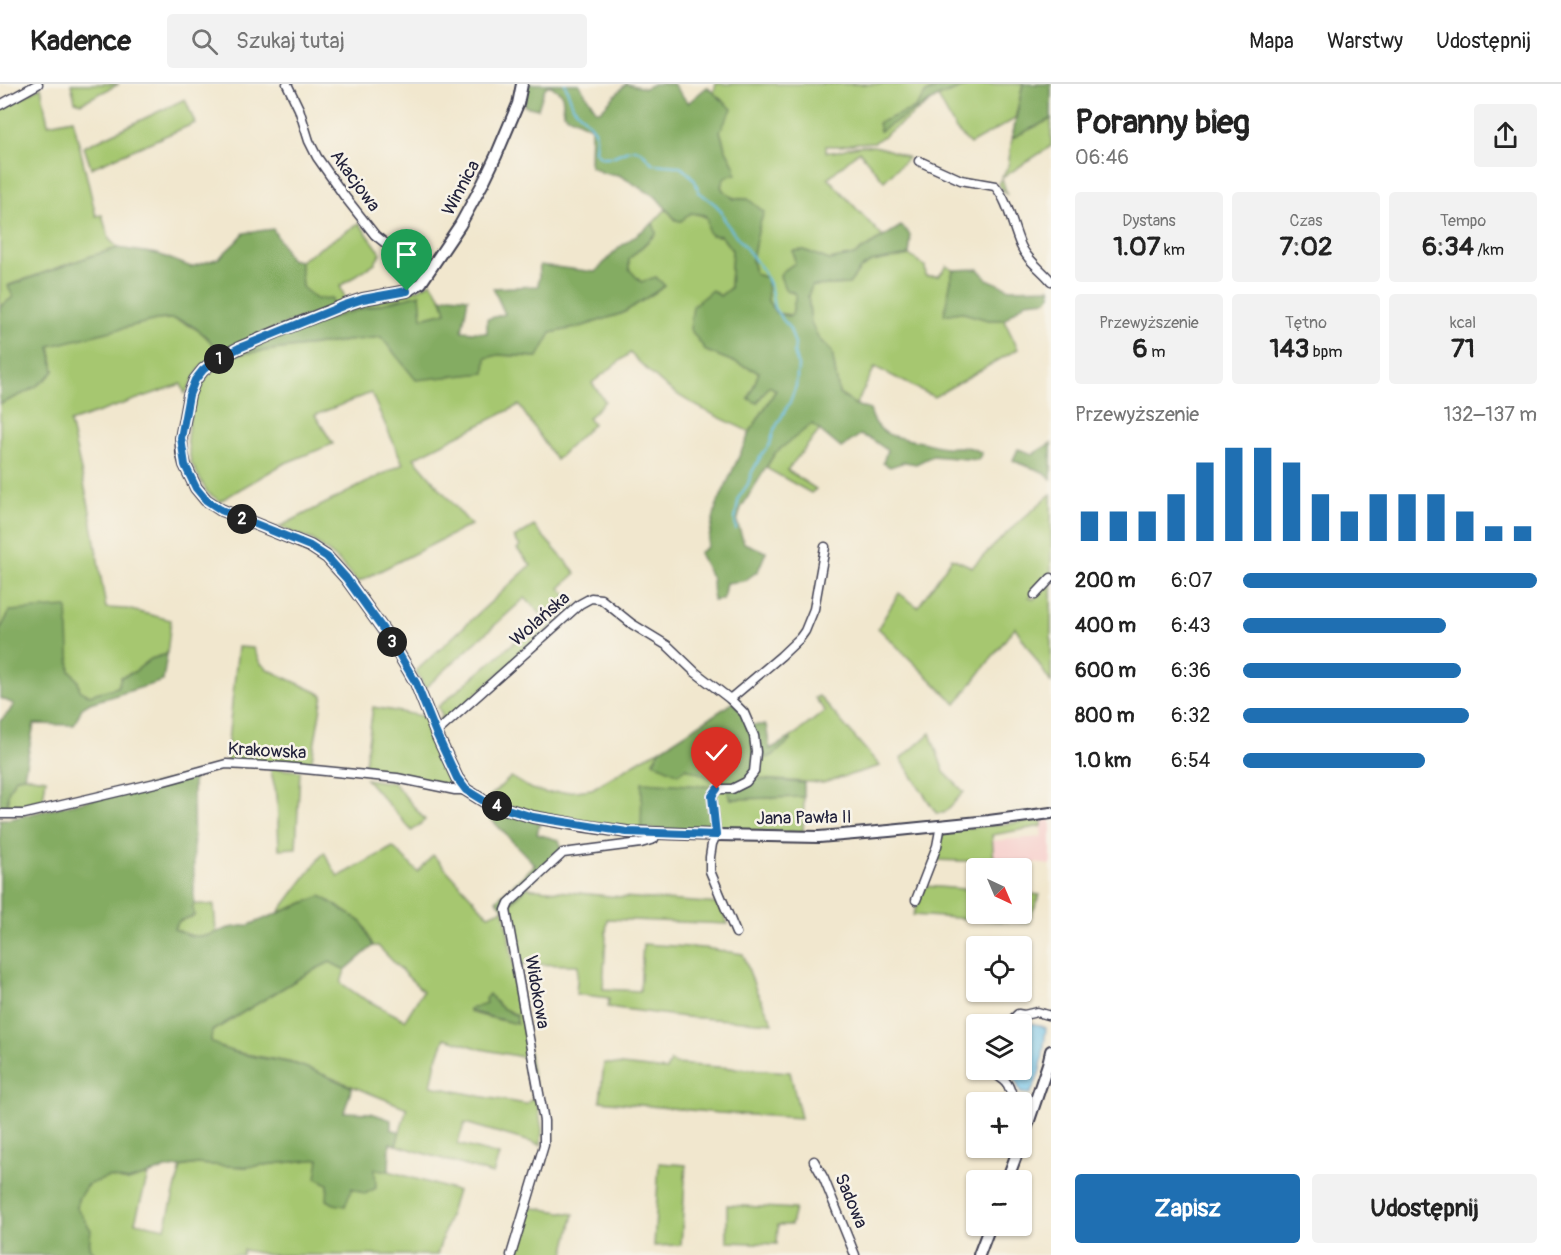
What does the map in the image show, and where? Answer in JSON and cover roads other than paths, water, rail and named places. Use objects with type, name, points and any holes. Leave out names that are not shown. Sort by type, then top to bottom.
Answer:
[{"type":"street","points":[[0,105],[38,84]]},
{"type":"street","name":"Akacjowa","points":[[287,84],[299,108],[309,141],[317,157],[345,198],[375,235],[427,274]]},
{"type":"street","name":"Winnica","points":[[416,683],[386,633],[346,578],[327,557],[310,546],[221,510],[206,500],[196,488],[185,465],[181,438],[184,417],[192,387],[203,370],[214,361],[239,348],[345,305],[363,299],[407,291],[421,284],[460,225],[496,156],[518,104],[522,84]]},
{"type":"street","points":[[919,161],[961,180],[995,186],[1004,198],[1022,248],[1033,264],[1051,281]]},
{"type":"street","points":[[730,699],[788,650],[805,631],[814,609],[825,547]]},
{"type":"street","points":[[1035,595],[1051,578]]},
{"type":"street","name":"Wolańska","points":[[436,733],[580,604],[591,598],[601,599],[632,624],[668,646],[744,713],[754,736],[756,752],[754,772],[746,782],[732,789],[717,789],[712,796],[716,835]]},
{"type":"street","name":"Jana Pawła II","points":[[416,683],[457,778],[466,790],[487,803],[533,817],[627,832],[819,837],[989,822],[1051,813]]},
{"type":"street","name":"Krakowska","points":[[0,814],[24,814],[225,764],[397,778],[455,790],[466,790]]},
{"type":"street","points":[[916,900],[937,846],[940,825]]},
{"type":"street","name":"Widokowa","points":[[512,1255],[545,1136],[506,910],[509,903],[563,853],[641,843],[654,839],[656,832]]},
{"type":"street","points":[[716,835],[712,844],[710,871],[736,933]]},
{"type":"street","points":[[1028,1014],[1037,1012],[1051,1016]]},
{"type":"street","points":[[1032,1113],[1051,1051]]},
{"type":"street","points":[[1003,1080],[1018,1101],[1034,1107]]},
{"type":"street","name":"Sadowa","points":[[814,1161],[824,1179],[855,1255]]},
{"type":"street","points":[[979,1255],[986,1236]]},
{"type":"water","points":[[1032,1024],[1040,1025],[1046,1028],[1040,1070],[1031,1092],[1021,1092],[1015,1080],[1032,1080]]},
{"type":"waterway","points":[[565,84],[573,106],[595,130],[595,151],[601,157],[612,157],[635,149],[642,152],[653,164],[676,166],[689,174],[695,181],[699,192],[721,211],[726,223],[763,270],[771,289],[774,308],[790,329],[798,366],[796,386],[774,430],[770,444],[762,454],[748,484],[739,497],[735,520],[736,529]]}]
